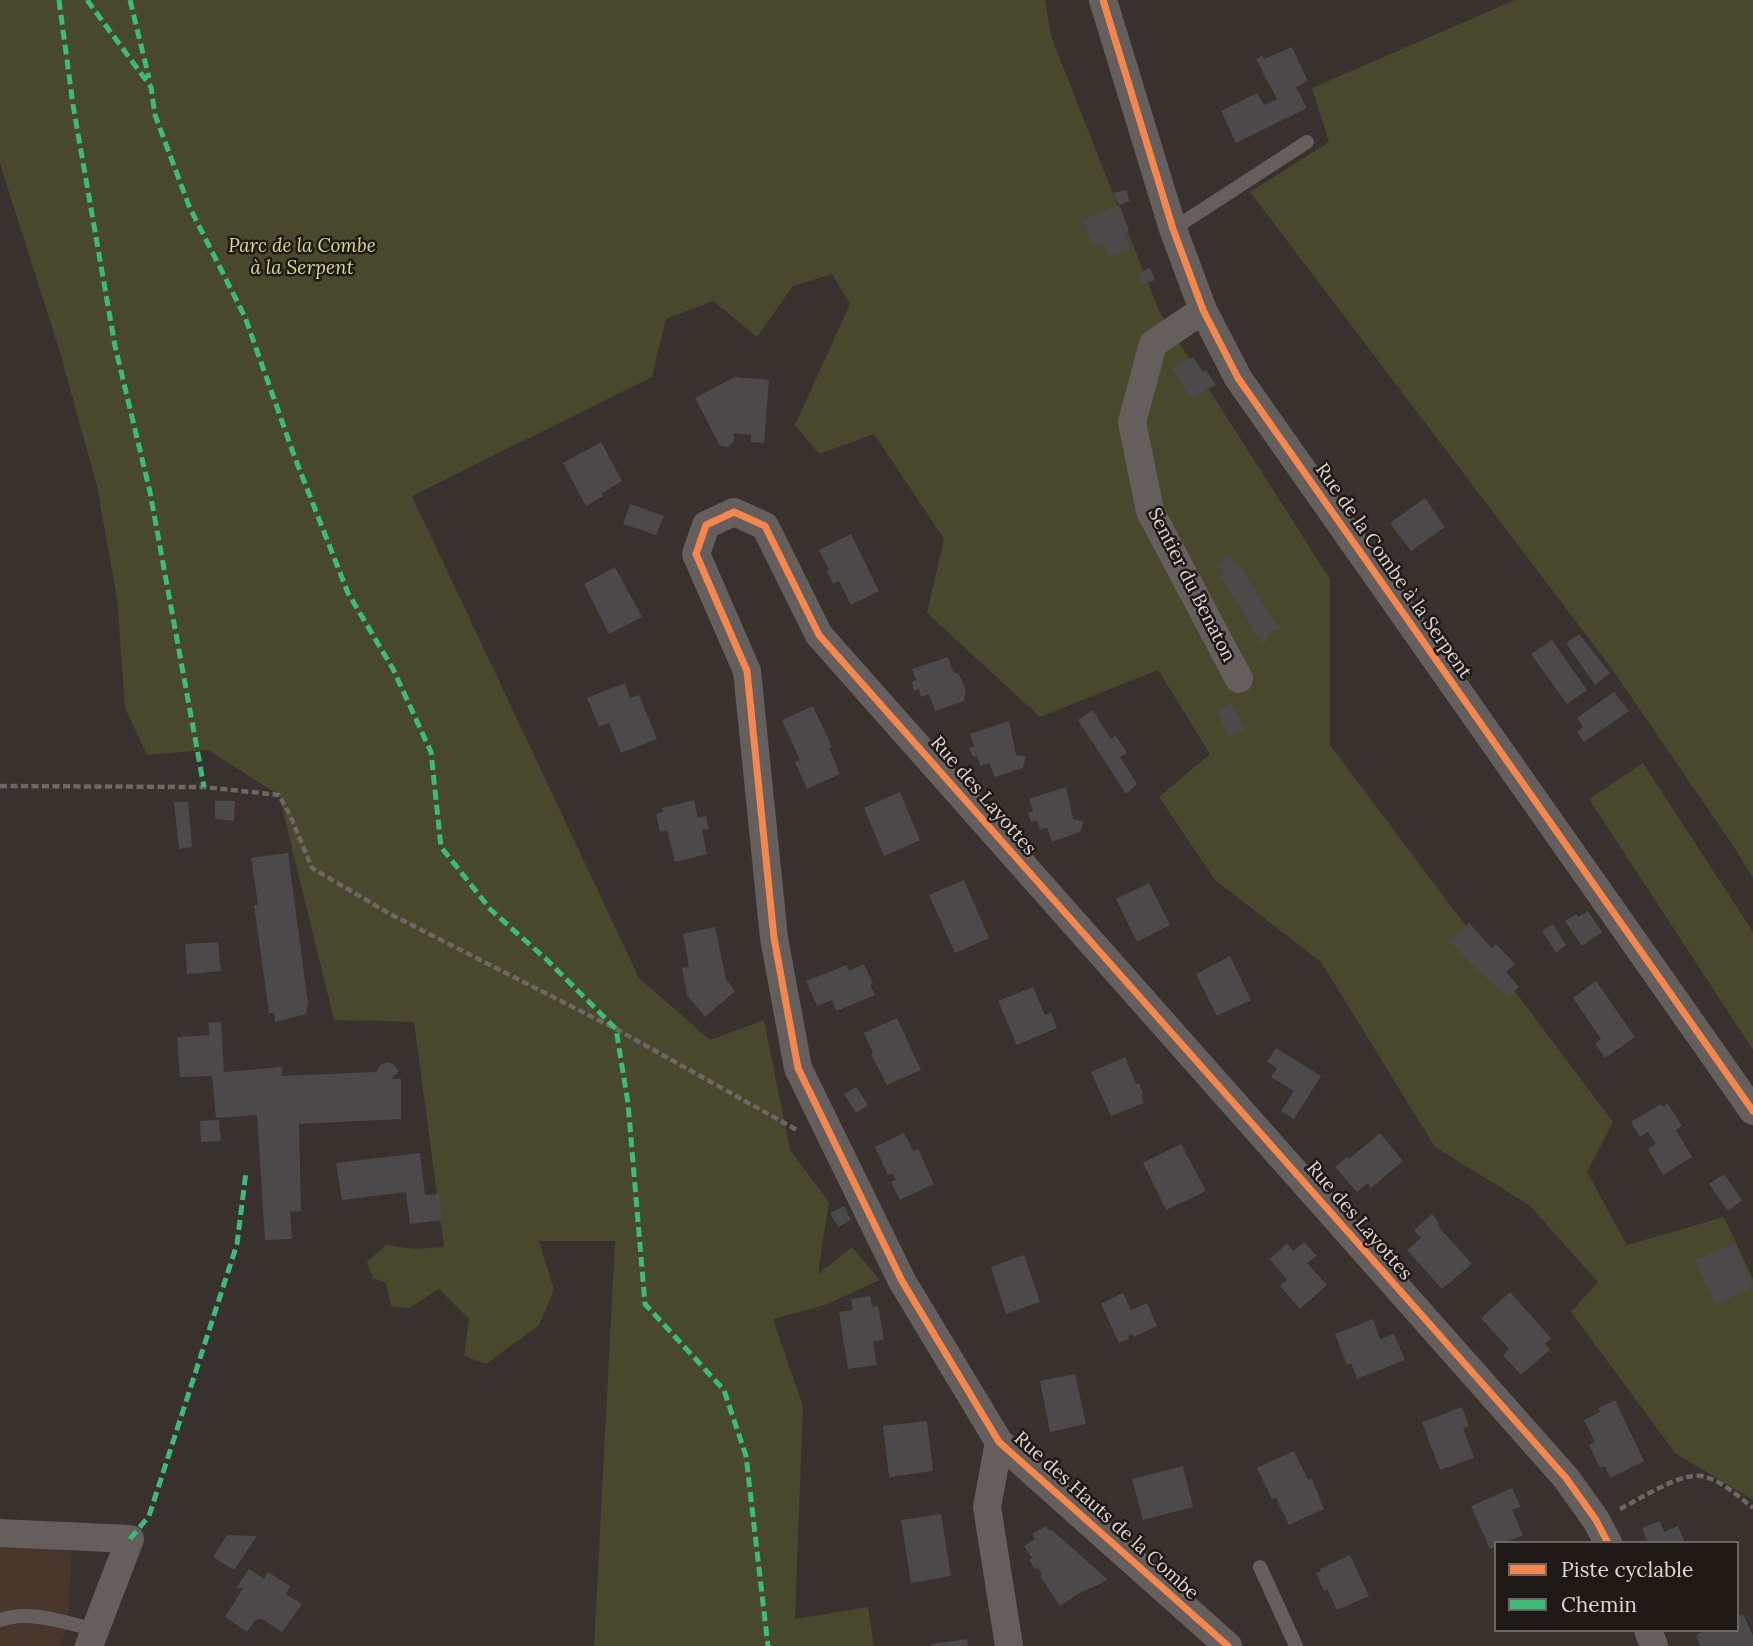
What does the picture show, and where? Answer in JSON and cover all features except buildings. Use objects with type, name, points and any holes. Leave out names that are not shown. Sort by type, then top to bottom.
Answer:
[{"type":"street","name":"Rue de la Combe à la Serpent","points":[[1103,0],[1173,229],[1203,310],[1238,378],[1753,1111]]},
{"type":"street","name":"Sentier du Benaton","points":[[1203,310],[1153,344],[1132,422],[1150,511],[1238,679]]},
{"type":"street","name":"Rue des Layottes","points":[[798,1068],[774,938],[747,671],[696,554],[706,525],[734,512],[765,526],[819,635],[1566,1478],[1602,1532]]},
{"type":"street","name":"Rue des Hauts de la Combe","points":[[798,1068],[902,1281],[999,1442],[1228,1646]]},
{"type":"street","points":[[999,1442],[987,1507],[1009,1646]]},
{"type":"street","points":[[0,1533],[130,1539],[93,1637]]},
{"type":"lane","points":[[1173,229],[1307,142]]},
{"type":"lane","points":[[1260,1567],[1296,1646]]},
{"type":"lane","points":[[0,1620],[12,1616],[50,1617],[93,1637]]},
{"type":"path","points":[[0,786],[204,787],[279,794],[312,868],[390,914],[616,1029],[841,1155]]},
{"type":"path","points":[[1602,1532],[1679,1480],[1690,1476],[1702,1476],[1719,1483],[1753,1507]]},
{"type":"shaded area","points":[[0,1541],[72,1544],[68,1625],[60,1646],[0,1646]]},
{"type":"green space","name":"Parc de la Combe à la Serpent","points":[[0,0],[1045,0],[1051,36],[1159,311],[1330,579],[1330,745],[1613,1122],[1587,1172],[1627,1245],[1724,1217],[1753,1279],[1753,1500],[1675,1453],[1571,1312],[1598,1282],[1529,1205],[1435,1147],[1321,962],[1215,880],[1159,797],[1210,754],[1158,670],[1040,717],[927,613],[944,539],[874,434],[819,454],[795,425],[850,304],[832,274],[793,286],[757,337],[713,301],[666,319],[652,377],[412,496],[639,978],[710,1040],[764,1020],[790,1150],[829,1202],[818,1274],[852,1247],[880,1280],[825,1305],[773,1319],[803,1406],[795,1619],[868,1607],[874,1646],[594,1646],[615,1241],[539,1241],[554,1290],[539,1325],[486,1364],[464,1356],[469,1319],[439,1289],[409,1308],[391,1306],[386,1283],[373,1278],[367,1262],[386,1245],[415,1249],[444,1247],[414,1022],[334,1020],[279,795],[208,750],[147,755],[125,708],[117,599],[97,486],[59,349],[0,164]]},
{"type":"green space","points":[[1515,0],[1753,0],[1753,878],[1612,669],[1250,192],[1329,142],[1312,88]]},
{"type":"green space","points":[[1643,763],[1753,932],[1753,1050],[1589,799]]},
{"type":"marked path","points":[[59,0],[73,105],[115,346],[150,492],[204,787]]},
{"type":"marked path","points":[[87,0],[151,87],[155,115],[189,206],[245,317],[295,458],[348,593],[393,669],[431,752],[441,847],[491,910],[547,960],[616,1029],[628,1103],[645,1304],[724,1390],[746,1456],[768,1646]]},
{"type":"marked path","points":[[130,0],[149,78]]},
{"type":"marked path","points":[[130,1539],[149,1516],[237,1244],[246,1172]]},
{"type":"cycle path","points":[[1103,0],[1173,229],[1203,310],[1238,378],[1753,1111]]},
{"type":"cycle path","points":[[1228,1646],[999,1442],[902,1281],[798,1068],[774,938],[747,671],[696,554],[706,525],[734,512],[765,526],[819,635],[1566,1478],[1596,1520],[1607,1541]]}]
